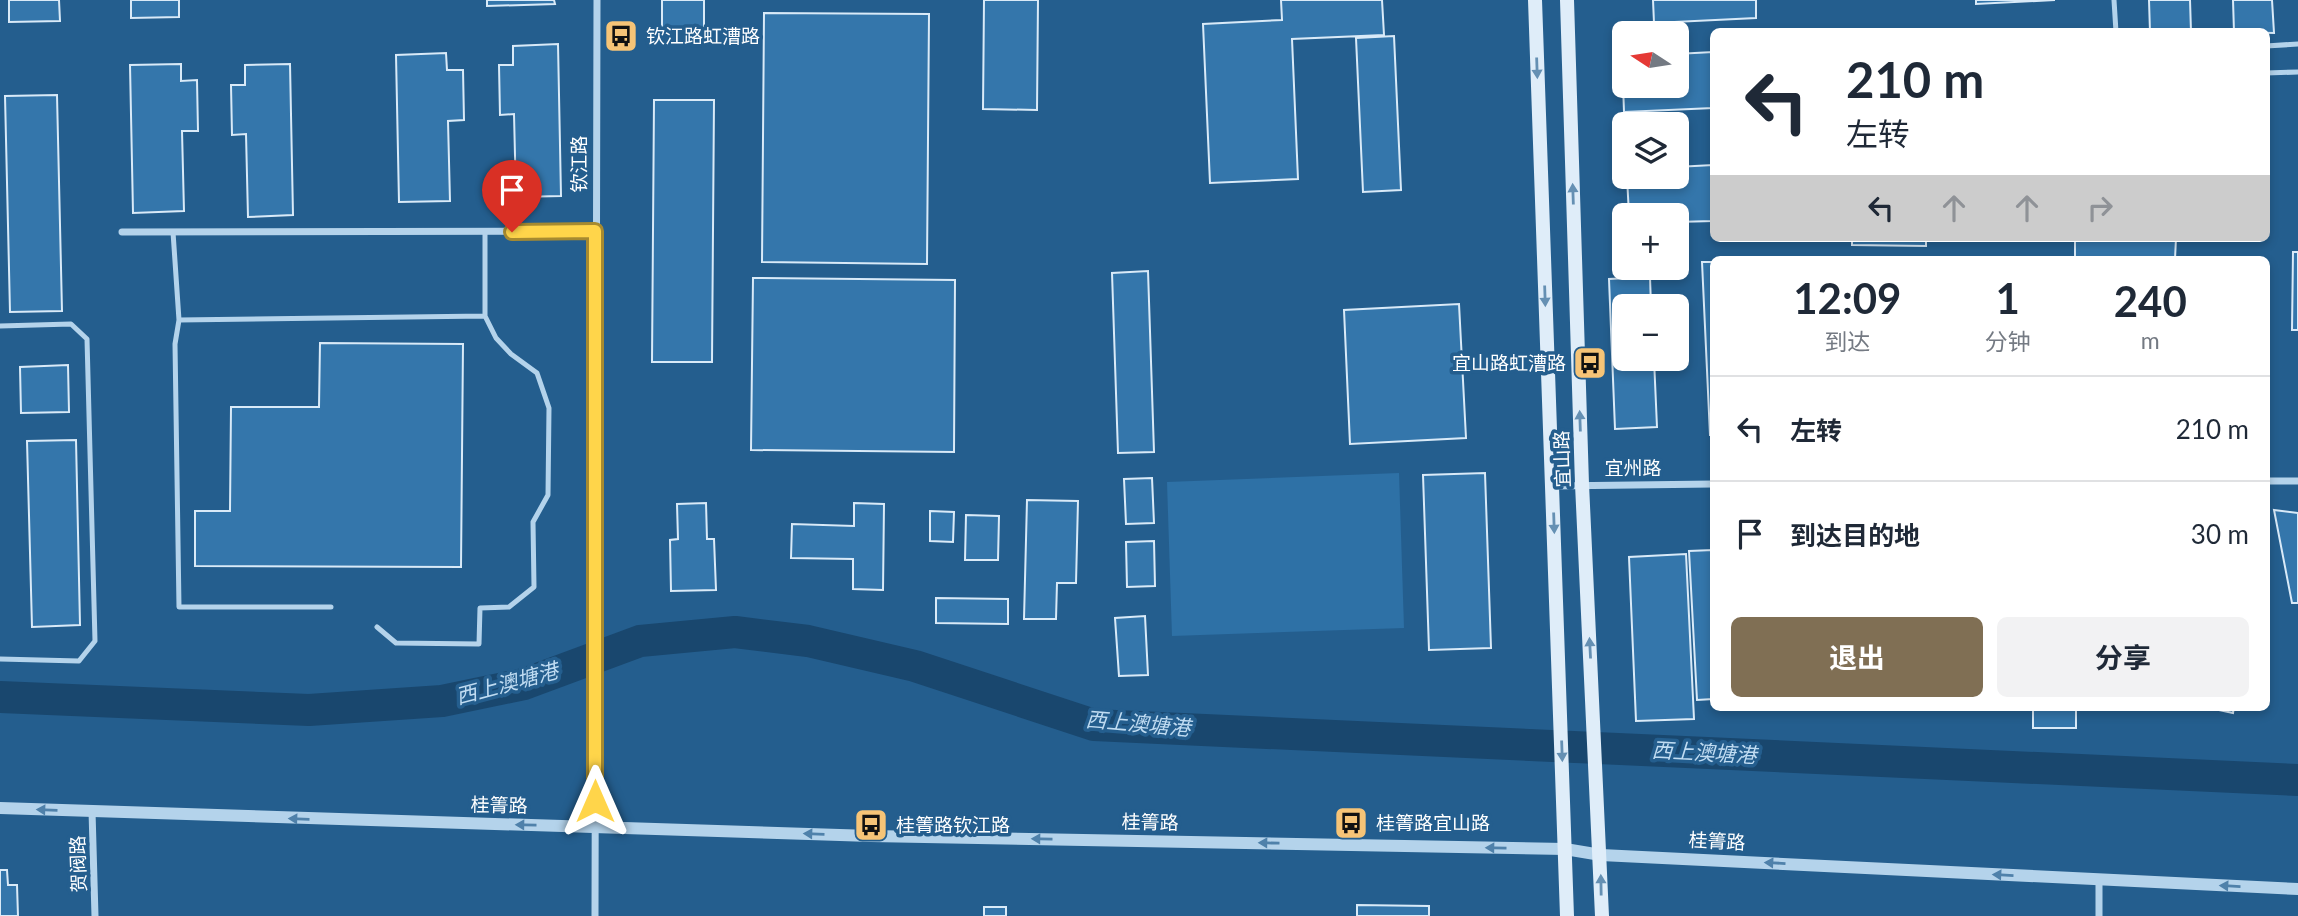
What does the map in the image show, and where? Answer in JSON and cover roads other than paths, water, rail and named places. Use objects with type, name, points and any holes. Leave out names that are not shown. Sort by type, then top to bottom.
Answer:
[{"type":"main road","name":"宜山路","points":[[1535,0],[1567,916]]},
{"type":"main road","name":"宜山路","points":[[1567,0],[1582,484],[1602,916]]},
{"type":"street","name":"钦江路","points":[[595,916],[597,0]]},
{"type":"street","points":[[122,232],[595,231]]},
{"type":"street","points":[[2270,481],[2298,481]]},
{"type":"street","name":"宜州路","points":[[1553,486],[1710,484]]},
{"type":"street","name":"桂箐路","points":[[0,808],[871,836],[1565,849],[1601,855],[2298,889]]},
{"type":"street","name":"贺阀路","points":[[92,811],[95,916]]},
{"type":"street","points":[[2099,879],[2099,916]]},
{"type":"lane","points":[[2114,0],[2116,28]]},
{"type":"lane","points":[[2270,46],[2298,44]]},
{"type":"lane","points":[[2270,73],[2298,72]]},
{"type":"lane","points":[[173,232],[179,320],[175,344],[179,607],[331,607]]},
{"type":"lane","points":[[377,627],[396,643],[479,644],[480,608],[509,607],[534,586],[533,522],[548,495],[549,408],[537,373],[511,355],[496,338],[485,316],[485,232]]},
{"type":"lane","points":[[179,320],[485,316]]},
{"type":"lane","points":[[0,326],[71,324],[87,339],[95,641],[79,661],[0,659]]},
{"type":"waterway","name":"西上澳塘港","points":[[0,697],[309,710],[442,701],[524,684],[640,641],[735,632],[808,641],[915,666],[1094,725],[2298,780]]},
{"type":"place","name":"钦江路虹漕路","points":[[621,36]]},
{"type":"place","name":"宜山路虹漕路","points":[[1590,363]]},
{"type":"place","name":"桂箐路宜山路","points":[[1351,823]]},
{"type":"place","name":"桂箐路钦江路","points":[[871,825]]}]
